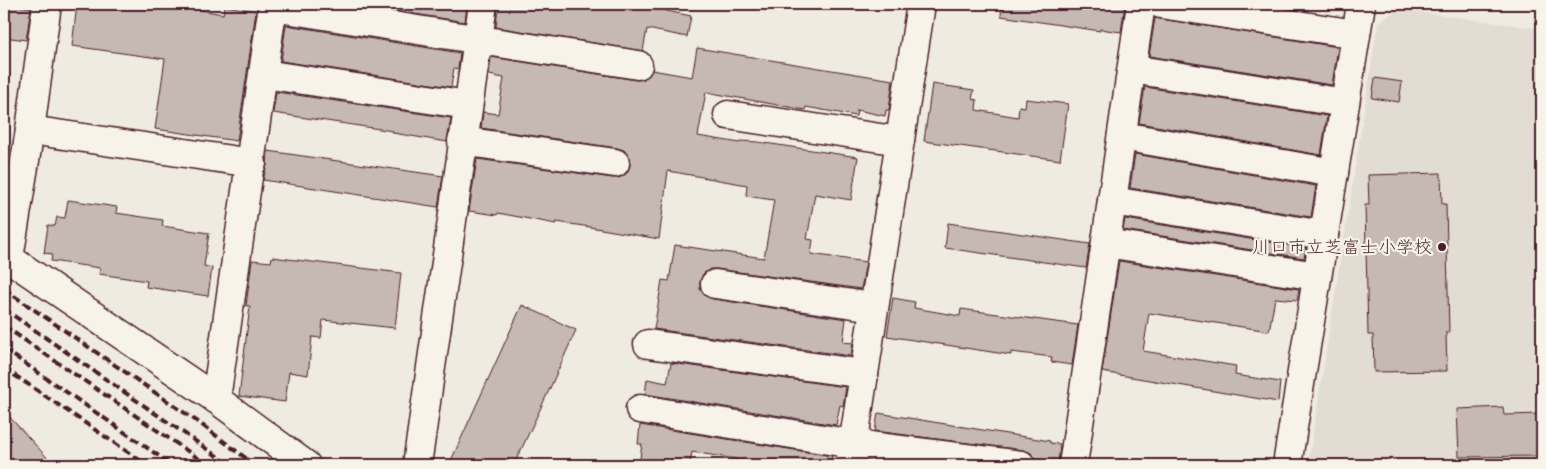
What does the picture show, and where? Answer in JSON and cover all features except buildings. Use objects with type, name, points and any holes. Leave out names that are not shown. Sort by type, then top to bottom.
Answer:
[{"type":"street","points":[[47,4],[30,130],[6,257],[216,399],[306,465]]},
{"type":"street","points":[[417,465],[483,4]]},
{"type":"street","points":[[852,455],[921,4]]},
{"type":"street","points":[[1073,465],[1141,4]]},
{"type":"street","points":[[1161,4],[1356,34]]},
{"type":"street","points":[[1287,465],[1361,4]]},
{"type":"street","points":[[216,399],[252,163],[273,6],[638,64]]},
{"type":"street","points":[[1132,69],[1345,103]]},
{"type":"street","points":[[264,74],[468,105]]},
{"type":"street","points":[[728,115],[900,141]]},
{"type":"street","points":[[30,130],[252,163]]},
{"type":"street","points":[[1122,136],[1334,173]]},
{"type":"street","points":[[462,141],[615,163]]},
{"type":"street","points":[[1112,201],[1324,235]]},
{"type":"street","points":[[1106,243],[1317,276]]},
{"type":"street","points":[[715,284],[874,307]]},
{"type":"street","points":[[648,344],[864,374]]},
{"type":"street","points":[[640,409],[852,455],[1020,465]]},
{"type":"shaded area","name":"川口市立芝富士小学校","points":[[1398,9],[1542,29],[1542,465],[1308,465],[1378,23]]},
{"type":"railway","points":[[4,289],[198,422],[255,465]]},
{"type":"railway","points":[[4,309],[230,465]]},
{"type":"railway","points":[[4,326],[208,465]]},
{"type":"railway","points":[[4,349],[172,465]]},
{"type":"railway","points":[[4,368],[147,465]]},
{"type":"place","name":"川口市立芝富士小学校","points":[[1442,247]]}]
